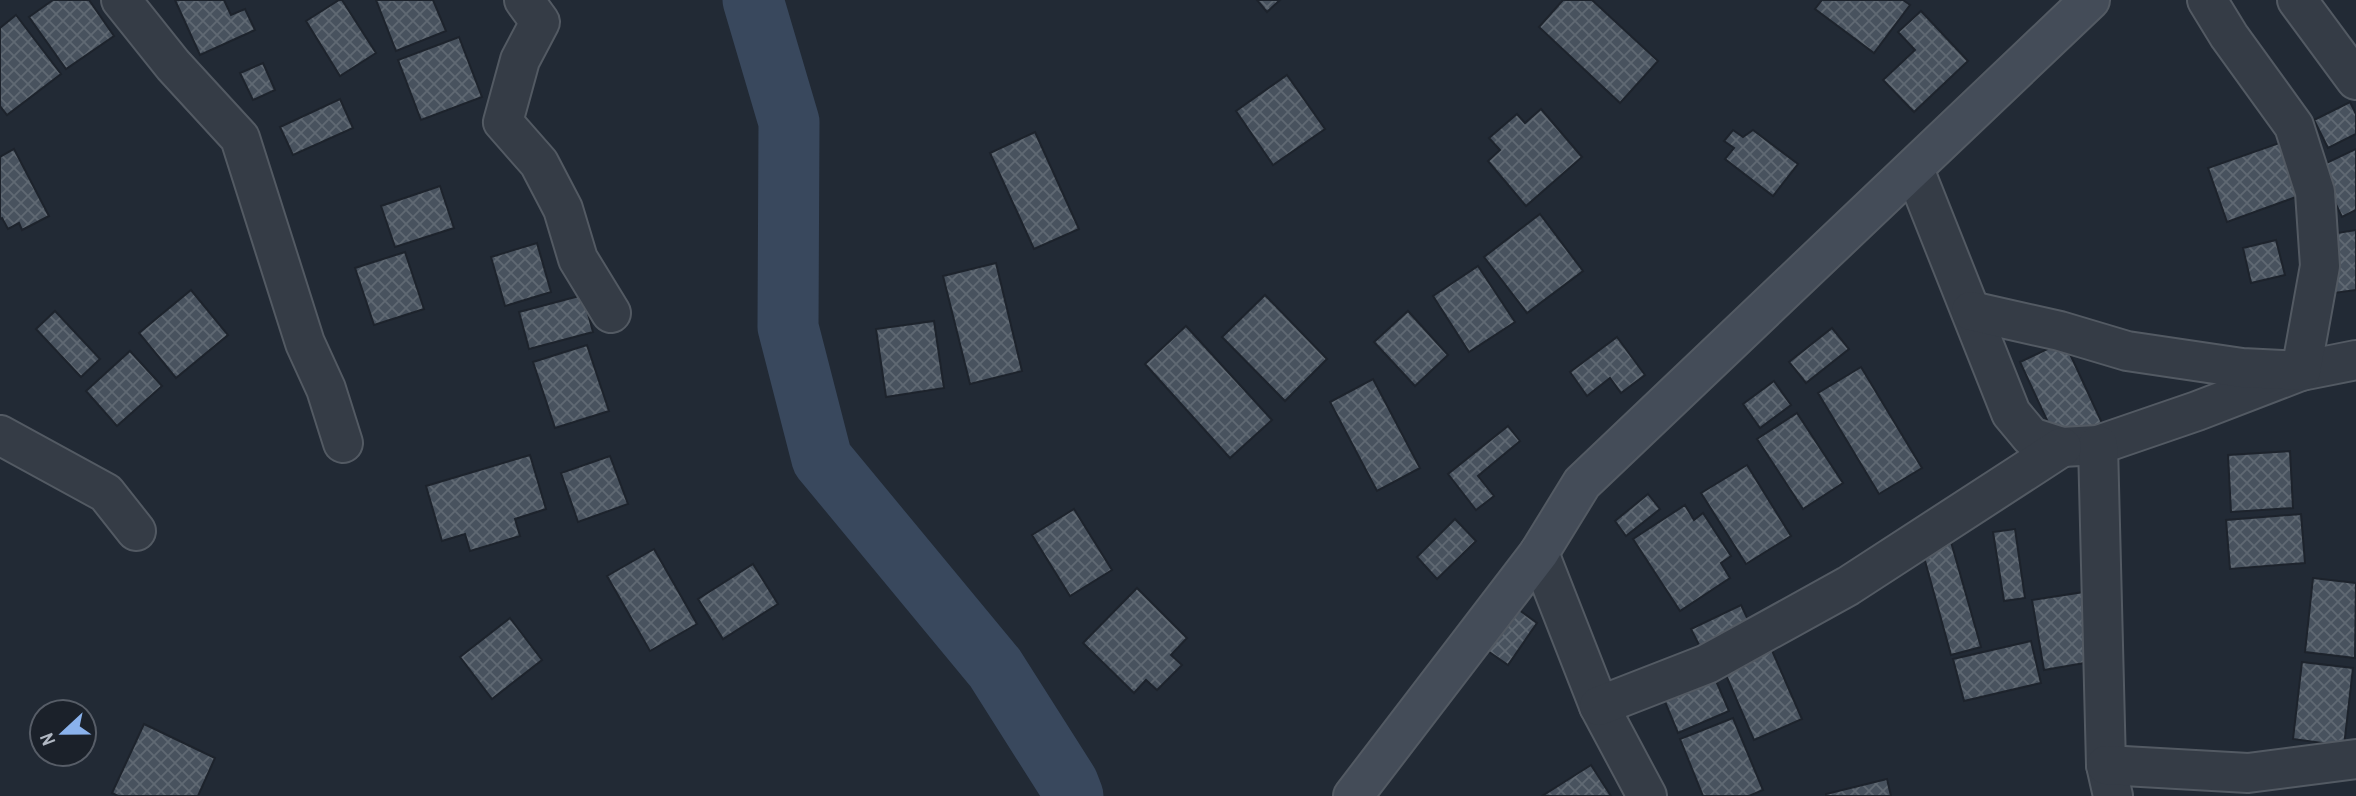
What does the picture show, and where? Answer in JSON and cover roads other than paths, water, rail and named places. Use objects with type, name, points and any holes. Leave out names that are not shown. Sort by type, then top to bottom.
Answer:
[{"type":"street","points":[[121,0],[173,65],[240,138],[305,343],[326,389],[343,443]]},
{"type":"street","points":[[524,0],[540,22],[520,60],[503,122],[539,163],[562,209],[578,259],[611,313]]},
{"type":"street","points":[[1353,796],[1539,553],[1583,483],[2090,0]]},
{"type":"street","points":[[2207,0],[2229,37],[2294,126],[2315,192],[2320,266],[2301,371]]},
{"type":"street","points":[[2297,0],[2356,80]]},
{"type":"street","points":[[1914,169],[2011,413],[2031,437],[2080,446]]},
{"type":"street","points":[[1971,312],[2060,331],[2127,351],[2242,368],[2301,371]]},
{"type":"street","points":[[1599,706],[1707,664],[1848,586],[2080,446],[2197,411],[2301,371],[2356,360]]},
{"type":"street","points":[[0,435],[106,493],[136,531]]},
{"type":"street","points":[[2080,446],[2110,781],[2248,773],[2356,759]]},
{"type":"street","points":[[1539,553],[1599,706],[1647,796]]},
{"type":"waterway","points":[[753,0],[789,122],[788,327],[822,459],[995,668],[1068,783],[1073,796]]}]
